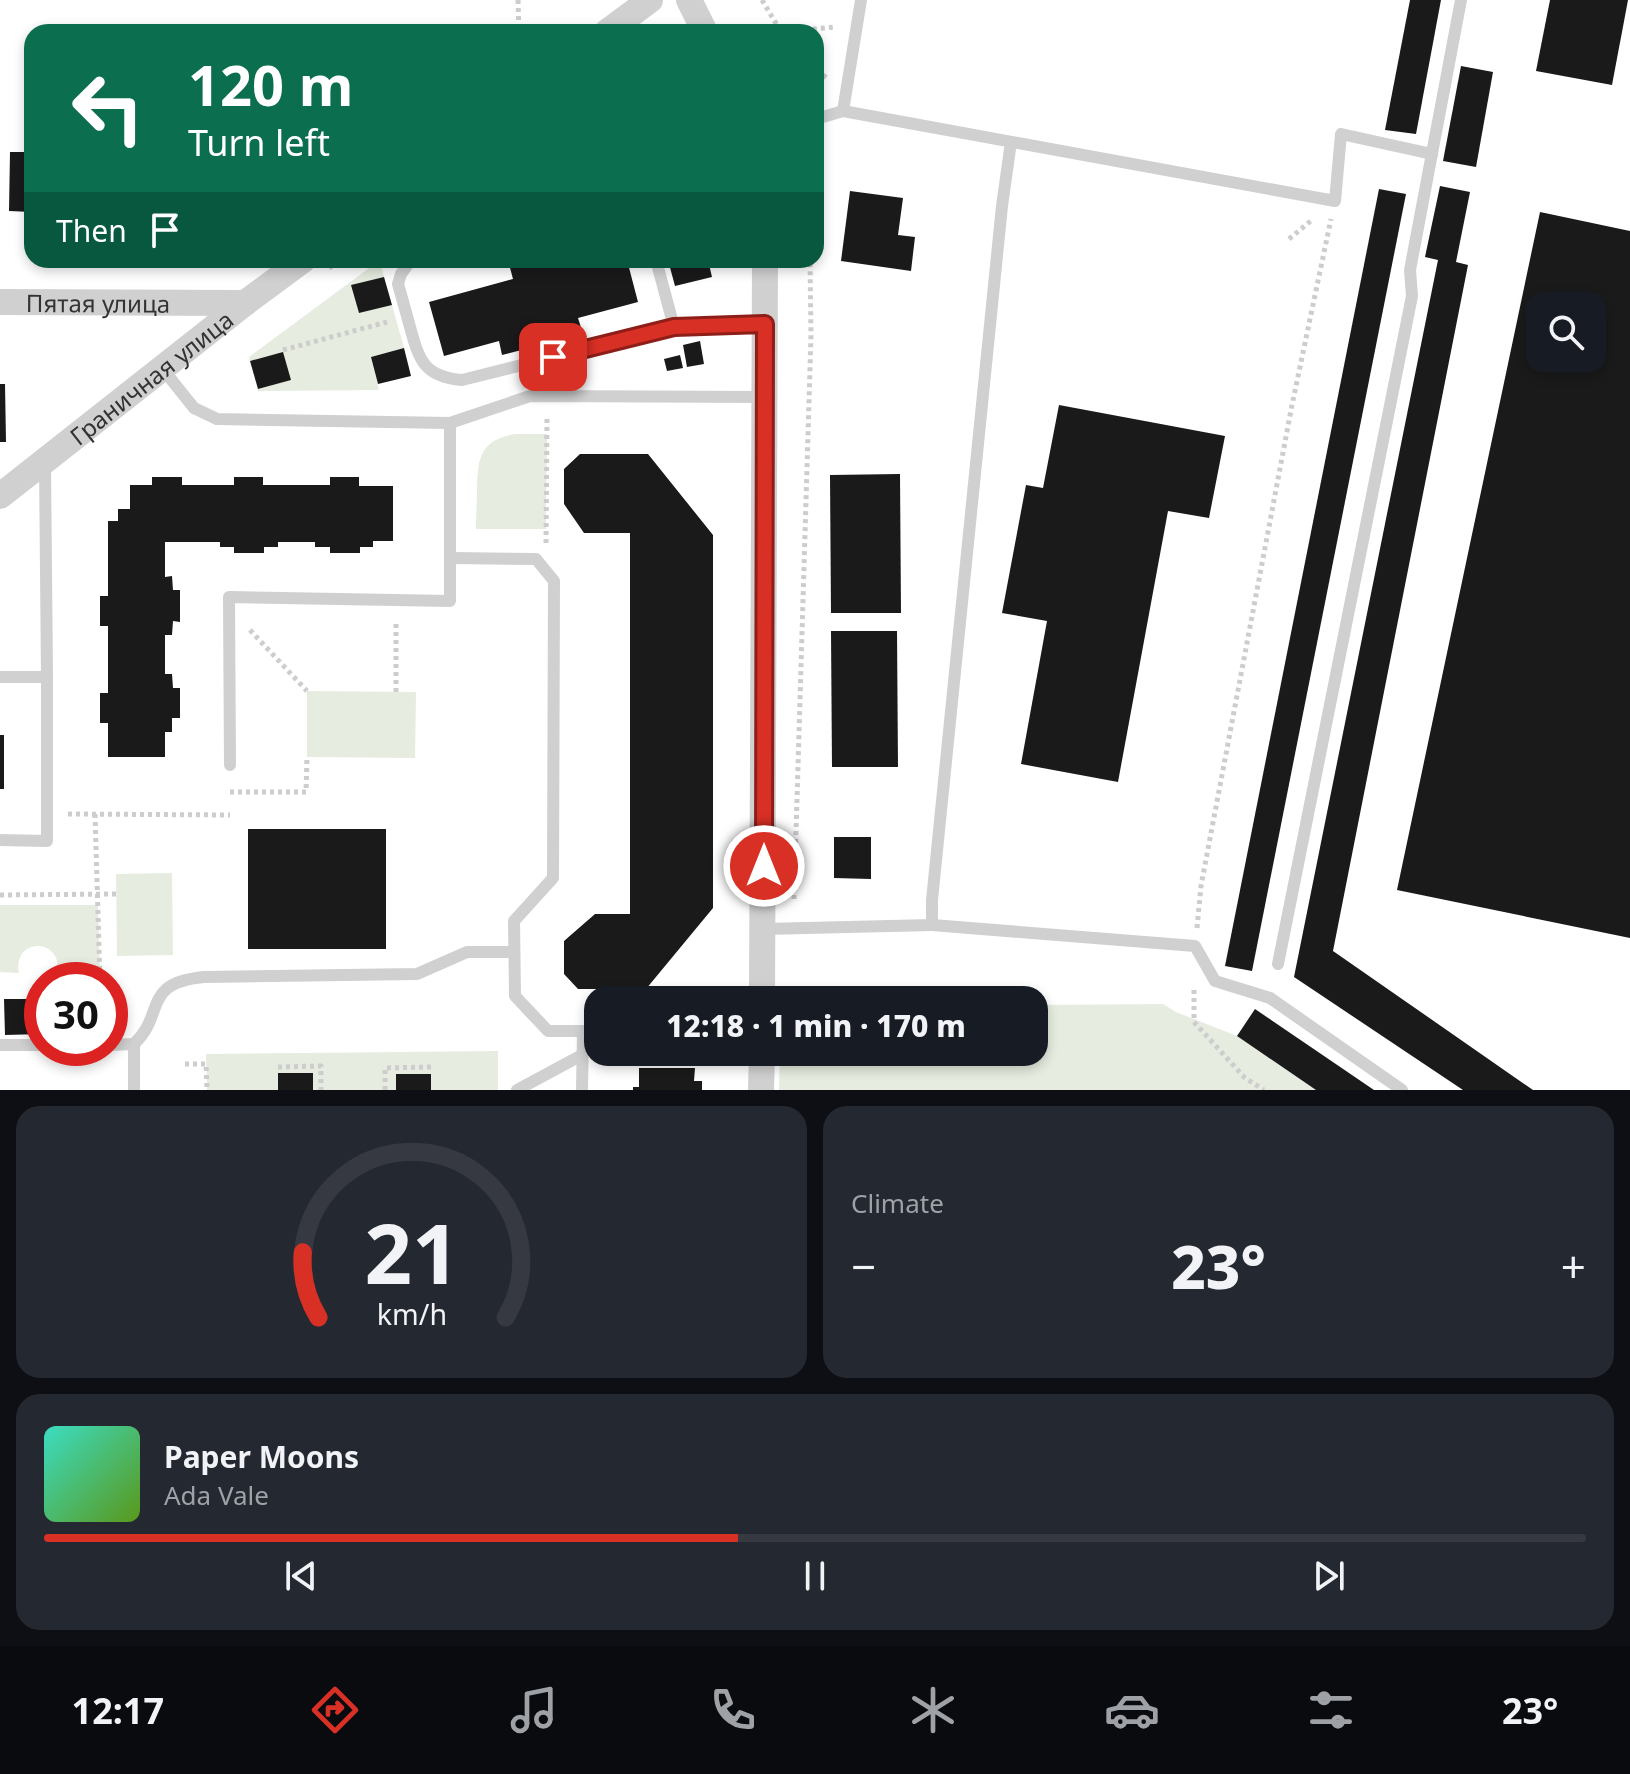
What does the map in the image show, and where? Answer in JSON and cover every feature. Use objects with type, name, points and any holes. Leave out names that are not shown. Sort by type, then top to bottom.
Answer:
[{"type":"street","points":[[618,24],[650,0]]},
{"type":"street","points":[[689,0],[701,24]]},
{"type":"street","name":"Граничная улица","points":[[0,496],[292,268]]},
{"type":"street","points":[[762,986],[765,268]]},
{"type":"street","name":"Пятая улица","points":[[0,302],[245,303]]},
{"type":"street","points":[[761,1090],[762,1066]]},
{"type":"lane","points":[[1278,964],[1412,296],[1410,270],[1461,0]]},
{"type":"lane","points":[[843,111],[860,6]]},
{"type":"lane","points":[[824,117],[843,111],[1335,201],[1341,134],[1432,154]]},
{"type":"lane","points":[[932,925],[931,910],[1002,206],[1011,142]]},
{"type":"lane","points":[[405,268],[398,284],[421,361],[444,377],[462,380],[674,327],[765,324]]},
{"type":"lane","points":[[658,268],[674,327]]},
{"type":"lane","points":[[162,368],[194,408],[217,419],[450,423],[530,396],[765,397]]},
{"type":"lane","points":[[230,765],[229,597],[450,601],[450,423]]},
{"type":"lane","points":[[0,840],[47,841],[45,460]]},
{"type":"lane","points":[[450,558],[536,559],[554,581],[553,878],[514,921],[515,996],[548,1031],[583,1031],[582,1090]]},
{"type":"lane","points":[[0,677],[47,677]]},
{"type":"lane","points":[[764,929],[932,925],[1195,946],[1215,981],[1270,998],[1402,1090]]},
{"type":"lane","points":[[128,1044],[134,1044],[142,1037],[158,998],[170,986],[185,979],[417,974],[467,952],[514,952]]},
{"type":"lane","points":[[134,1044],[134,1090]]},
{"type":"lane","points":[[0,1045],[24,1045]]},
{"type":"lane","points":[[517,1090],[582,1055]]},
{"type":"path","points":[[518,0],[519,24]]},
{"type":"path","points":[[762,0],[776,24]]},
{"type":"path","points":[[824,29],[846,24],[860,6]]},
{"type":"path","points":[[1289,239],[1335,201]]},
{"type":"path","points":[[1264,1090],[1245,1078],[1194,1022],[1195,946],[1204,871],[1292,405],[1335,201]]},
{"type":"path","points":[[793,914],[811,335],[810,268]]},
{"type":"path","points":[[283,350],[407,317]]},
{"type":"path","points":[[546,572],[547,396]]},
{"type":"path","points":[[396,599],[396,692]]},
{"type":"path","points":[[229,607],[307,691]]},
{"type":"path","points":[[230,792],[306,792],[307,757]]},
{"type":"path","points":[[47,814],[230,815]]},
{"type":"path","points":[[95,814],[100,962]]},
{"type":"path","points":[[0,895],[116,894]]},
{"type":"path","points":[[185,1064],[206,1064],[207,1090]]},
{"type":"path","points":[[278,1067],[321,1066],[321,1090]]},
{"type":"path","points":[[385,1090],[385,1068],[431,1067]]},
{"type":"shaded area","points":[[369,268],[382,268],[384,277],[352,285],[359,313],[392,305],[404,348],[371,357],[379,390],[258,391],[290,380],[283,353],[250,361],[249,357]]},
{"type":"shaded area","points":[[515,434],[547,434],[546,529],[476,529],[480,460],[487,446]]},
{"type":"shaded area","points":[[307,691],[416,692],[415,758],[307,757]]},
{"type":"shaded area","points":[[172,873],[173,955],[117,956],[116,874]]},
{"type":"shaded area","points":[[0,905],[98,905],[100,962],[57,962],[54,954],[39,946],[24,952],[19,960],[19,973],[0,972]]},
{"type":"shaded area","points":[[1163,1004],[1237,1036],[1316,1090],[779,1090],[780,1066],[1048,1066],[1048,1005]]},
{"type":"shaded area","points":[[498,1051],[498,1090],[431,1090],[431,1074],[396,1074],[396,1090],[313,1090],[312,1073],[278,1073],[278,1090],[207,1090],[206,1054]]},
{"type":"building","points":[[1410,0],[1441,0],[1416,134],[1385,130]]},
{"type":"building","points":[[1550,0],[1628,0],[1612,85],[1536,71]]},
{"type":"building","points":[[1461,66],[1493,72],[1476,167],[1443,161]]},
{"type":"building","points":[[10,152],[24,152],[24,212],[9,211]]},
{"type":"building","points":[[1440,186],[1470,192],[1456,262],[1468,265],[1333,951],[1533,1090],[1463,1090],[1294,977],[1438,260],[1425,257]]},
{"type":"building","points":[[1379,189],[1406,194],[1252,971],[1225,966]]},
{"type":"building","points":[[850,191],[903,198],[898,235],[915,237],[911,271],[841,261]]},
{"type":"building","points":[[1540,212],[1630,231],[1630,938],[1397,890]]},
{"type":"building","points":[[510,268],[629,268],[638,302],[578,318],[583,334],[502,355],[499,341],[444,356],[429,302],[513,279]]},
{"type":"building","points":[[670,268],[710,268],[712,277],[675,286]]},
{"type":"building","points":[[384,277],[392,305],[359,313],[351,285]]},
{"type":"building","points":[[700,341],[704,364],[687,367],[683,345]]},
{"type":"building","points":[[404,348],[411,376],[378,384],[371,357]]},
{"type":"building","points":[[283,352],[291,380],[258,389],[250,361]]},
{"type":"building","points":[[680,355],[683,368],[667,371],[664,359]]},
{"type":"building","points":[[0,384],[5,384],[6,442],[0,442]]},
{"type":"building","points":[[1059,405],[1225,436],[1209,518],[1168,511],[1118,782],[1021,764],[1047,621],[1002,613],[1026,485],[1043,488]]},
{"type":"building","points":[[580,454],[648,454],[713,535],[713,908],[648,986],[584,986],[584,989],[578,989],[564,974],[564,941],[595,914],[630,914],[630,533],[584,533],[564,504],[564,469]]},
{"type":"building","points":[[900,474],[901,613],[831,613],[830,475]]},
{"type":"building","points":[[152,477],[182,477],[182,485],[234,485],[234,477],[263,477],[263,485],[330,485],[330,477],[359,477],[359,486],[393,486],[393,541],[373,541],[373,547],[360,547],[360,553],[330,553],[330,547],[315,547],[315,542],[278,542],[278,547],[264,547],[264,553],[234,553],[234,547],[220,547],[220,542],[165,542],[165,577],[172,576],[173,590],[180,590],[180,622],[173,621],[172,635],[165,635],[165,674],[172,674],[173,688],[180,688],[180,718],[172,718],[172,732],[165,732],[165,757],[108,757],[108,723],[100,723],[100,693],[108,693],[108,626],[100,626],[100,596],[108,596],[108,521],[118,521],[118,509],[130,509],[130,485],[152,485]]},
{"type":"building","points":[[831,631],[897,631],[898,767],[832,767]]},
{"type":"building","points":[[0,735],[4,735],[4,789],[0,789]]},
{"type":"building","points":[[248,829],[386,829],[386,949],[248,949]]},
{"type":"building","points":[[834,837],[871,837],[871,879],[834,878]]},
{"type":"building","points":[[4,999],[24,999],[24,1034],[5,1035]]},
{"type":"building","points":[[1255,1009],[1374,1090],[1316,1090],[1237,1036]]},
{"type":"building","points":[[639,1068],[695,1068],[694,1081],[702,1081],[702,1090],[633,1090],[633,1087],[639,1087]]},
{"type":"building","points":[[278,1073],[313,1073],[313,1090],[278,1090]]},
{"type":"building","points":[[396,1074],[431,1074],[431,1090],[396,1090]]},
{"type":"route","points":[[553,357],[674,327],[765,324],[764,866]]}]
